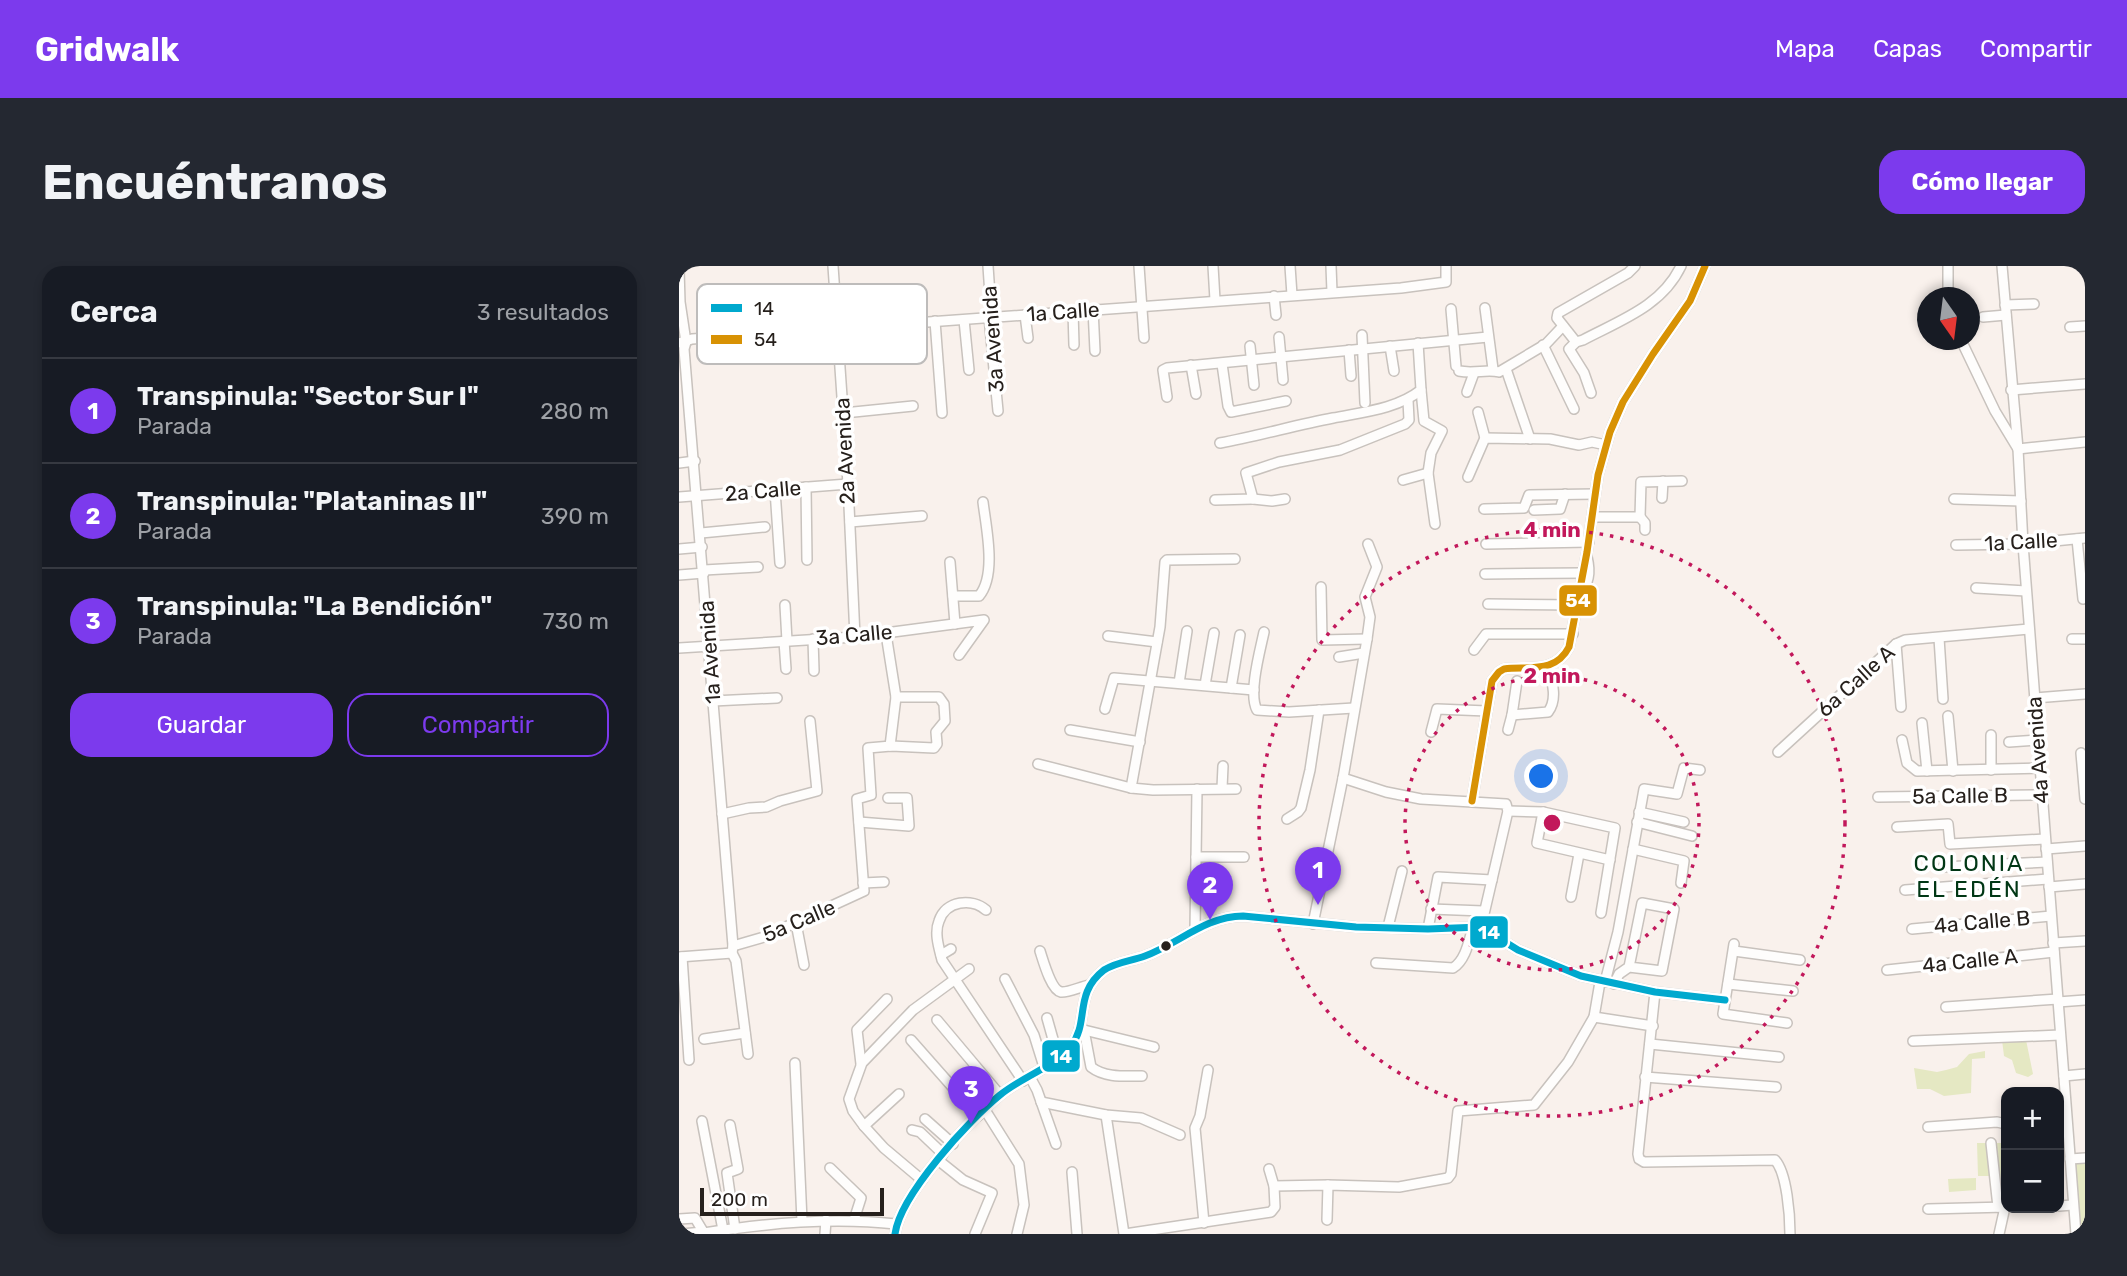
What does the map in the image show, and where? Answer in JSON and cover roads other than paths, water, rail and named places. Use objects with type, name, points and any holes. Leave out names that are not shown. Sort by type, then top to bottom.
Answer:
[{"type":"street","name":"2a Avenida","points":[[832,266],[833,284]]},
{"type":"street","name":"3a Avenida","points":[[988,266],[991,310],[989,317],[998,411]]},
{"type":"street","points":[[1139,266],[1144,338]]},
{"type":"street","points":[[1213,266],[1215,300]]},
{"type":"street","points":[[1290,266],[1292,295]]},
{"type":"street","points":[[1331,266],[1332,292]]},
{"type":"street","name":"1a Calle","points":[[927,322],[1401,288],[1447,281],[1446,266]]},
{"type":"street","points":[[1576,342],[1557,317],[1560,311],[1617,280],[1635,266]]},
{"type":"street","points":[[1591,393],[1585,374],[1569,352],[1576,342],[1583,341],[1656,300],[1667,291],[1681,266]]},
{"type":"street","points":[[1580,593],[1589,573],[1587,555],[1595,494],[1606,445],[1618,412],[1653,354],[1690,301],[1705,266]]},
{"type":"street","points":[[1948,266],[1948,287]]},
{"type":"street","name":"4a Avenida","points":[[2002,266],[2018,449],[2026,591],[2064,1087]]},
{"type":"street","name":"1a Avenida","points":[[679,269],[682,342],[698,496],[733,949],[748,1054]]},
{"type":"street","points":[[1274,296],[1276,315]]},
{"type":"street","points":[[2005,305],[2034,304]]},
{"type":"street","points":[[1485,308],[1493,369]]},
{"type":"street","points":[[1093,309],[1095,351]]},
{"type":"street","points":[[1451,309],[1458,369],[1474,373],[1506,369],[1543,345],[1563,326]]},
{"type":"street","points":[[1073,311],[1074,345]]},
{"type":"street","points":[[1025,314],[1028,338]]},
{"type":"street","points":[[1983,317],[2006,315]]},
{"type":"street","points":[[964,320],[969,370]]},
{"type":"street","points":[[935,321],[942,413]]},
{"type":"street","points":[[2070,327],[2085,326]]},
{"type":"street","points":[[1362,335],[1365,403]]},
{"type":"street","points":[[1279,337],[1283,380]]},
{"type":"street","points":[[1167,397],[1164,369],[1488,337]]},
{"type":"street","points":[[1418,342],[1424,421],[1442,431],[1432,450],[1428,473],[1435,524]]},
{"type":"street","points":[[1543,345],[1574,409]]},
{"type":"street","points":[[1250,346],[1254,385]]},
{"type":"street","points":[[1390,346],[1394,371]]},
{"type":"street","points":[[1349,350],[1352,376]]},
{"type":"street","points":[[1966,350],[1995,411],[2018,449],[2085,442]]},
{"type":"street","name":"2a Avenida","points":[[839,364],[855,637]]},
{"type":"street","points":[[1222,364],[1231,412],[1286,401]]},
{"type":"street","points":[[1191,365],[1196,394]]},
{"type":"street","points":[[1506,369],[1530,439]]},
{"type":"street","points":[[1467,392],[1474,373]]},
{"type":"street","points":[[2011,390],[2085,384]]},
{"type":"street","points":[[1220,443],[1365,413],[1408,400],[1421,390]]},
{"type":"street","points":[[1253,499],[1246,473],[1282,461],[1340,450],[1405,424],[1409,418],[1408,400]]},
{"type":"street","points":[[843,413],[913,407]]},
{"type":"street","points":[[1468,477],[1485,438],[1478,412]]},
{"type":"street","points":[[1485,438],[1559,440],[1579,445],[1591,442],[1606,445]]},
{"type":"street","points":[[679,463],[695,461]]},
{"type":"street","points":[[1403,480],[1428,473]]},
{"type":"street","points":[[1663,481],[1663,498]]},
{"type":"street","points":[[1645,530],[1645,523],[1640,517],[1641,482],[1682,481]]},
{"type":"street","name":"2a Calle","points":[[679,497],[848,484]]},
{"type":"street","points":[[806,487],[807,560]]},
{"type":"street","points":[[775,490],[780,563]]},
{"type":"street","points":[[1534,510],[1560,509],[1565,494]]},
{"type":"street","points":[[1484,509],[1524,508],[1528,495],[1595,494]]},
{"type":"street","points":[[1215,500],[1285,499]]},
{"type":"street","points":[[1954,499],[2021,501]]},
{"type":"street","points":[[953,596],[979,596],[985,585],[989,550],[983,502]]},
{"type":"street","points":[[850,522],[922,516]]},
{"type":"street","points":[[1592,517],[1640,517]]},
{"type":"street","points":[[701,533],[765,527]]},
{"type":"street","name":"1a Calle","points":[[1956,545],[2023,544],[2081,538]]},
{"type":"street","points":[[2081,538],[2083,600]]},
{"type":"street","points":[[1486,544],[1588,542]]},
{"type":"street","points":[[1313,924],[1343,778],[1367,639],[1370,617],[1366,597],[1377,567],[1367,544]]},
{"type":"street","points":[[679,550],[702,547]]},
{"type":"street","points":[[1472,801],[1490,687],[1499,672],[1508,668],[1548,666],[1565,655],[1573,635],[1587,555]]},
{"type":"street","points":[[1131,788],[1152,681],[1165,561],[1235,559]]},
{"type":"street","points":[[950,562],[955,624]]},
{"type":"street","points":[[679,575],[758,567]]},
{"type":"street","points":[[1485,574],[1582,573]]},
{"type":"street","points":[[1321,587],[1322,640],[1367,639]]},
{"type":"street","points":[[1976,587],[2026,591]]},
{"type":"street","points":[[1488,604],[1578,605]]},
{"type":"street","points":[[785,606],[786,669]]},
{"type":"street","name":"3a Calle","points":[[679,648],[855,637],[985,621],[959,655]]},
{"type":"street","name":"6a Calle A","points":[[1778,752],[1896,644],[1905,639],[2029,629]]},
{"type":"street","points":[[1179,683],[1187,631]]},
{"type":"street","points":[[1264,632],[1254,690],[1254,707],[1257,710],[1289,712],[1354,708]]},
{"type":"street","points":[[1205,685],[1214,633]]},
{"type":"street","points":[[886,634],[896,697],[890,746]]},
{"type":"street","points":[[1474,650],[1486,634],[1573,635]]},
{"type":"street","points":[[1231,688],[1240,635]]},
{"type":"street","points":[[1108,636],[1157,642]]},
{"type":"street","points":[[1939,638],[1943,699]]},
{"type":"street","points":[[813,639],[814,671]]},
{"type":"street","points":[[2072,639],[2085,639]]},
{"type":"street","points":[[1896,644],[1901,706]]},
{"type":"street","points":[[1339,657],[1364,653]]},
{"type":"street","points":[[1511,715],[1551,710],[1553,687],[1548,666]]},
{"type":"street","points":[[1105,709],[1113,678],[1254,690]]},
{"type":"street","points":[[1508,730],[1517,681]]},
{"type":"street","points":[[2035,698],[2085,694]]},
{"type":"street","points":[[884,882],[863,888],[857,798],[871,794],[869,747],[934,748],[937,744],[936,732],[944,721],[942,699],[896,697]]},
{"type":"street","points":[[713,702],[777,698]]},
{"type":"street","points":[[1431,732],[1437,708],[1487,711]]},
{"type":"street","points":[[1287,819],[1301,808],[1319,710]]},
{"type":"street","points":[[1948,716],[1953,771]]},
{"type":"street","points":[[722,812],[766,807],[817,791],[810,721]]},
{"type":"street","points":[[1922,723],[1927,771]]},
{"type":"street","points":[[1070,730],[1140,742]]},
{"type":"street","points":[[1991,735],[1991,770]]},
{"type":"street","points":[[1902,740],[1910,768],[1927,771],[2040,768]]},
{"type":"street","points":[[2009,743],[2038,740]]},
{"type":"street","points":[[2081,752],[2085,799]]},
{"type":"street","points":[[1038,764],[1131,788],[1235,789]]},
{"type":"street","points":[[1222,788],[1223,766]]},
{"type":"street","points":[[1275,1186],[1399,1187],[1448,1178],[1451,1174],[1458,1111],[1534,1105],[1568,1062],[1594,1017],[1607,983],[1644,788],[1676,794],[1684,768],[1700,770]]},
{"type":"street","points":[[1343,778],[1403,796],[1441,801],[1504,802],[1508,811],[1483,911],[1459,965],[1453,968],[1376,963]]},
{"type":"street","points":[[1195,930],[1198,789]]},
{"type":"street","name":"5a Calle B","points":[[1878,797],[2042,795]]},
{"type":"street","points":[[859,822],[908,827],[907,798],[888,798]]},
{"type":"street","points":[[1508,811],[1543,812],[1614,827],[1616,831],[1601,913]]},
{"type":"street","points":[[1639,811],[1685,822]]},
{"type":"street","points":[[1543,812],[1537,842],[1610,860]]},
{"type":"street","points":[[1637,822],[1692,836]]},
{"type":"street","points":[[1897,827],[1948,824],[1950,844],[2085,846]]},
{"type":"street","points":[[1633,849],[1685,861],[1681,883]]},
{"type":"street","points":[[1571,897],[1579,854]]},
{"type":"street","points":[[1196,857],[1244,857]]},
{"type":"street","points":[[1943,867],[2047,862]]},
{"type":"street","points":[[1388,927],[1402,871]]},
{"type":"street","points":[[1428,929],[1439,877],[1492,880]]},
{"type":"street","points":[[1905,890],[2049,883],[2085,884]]},
{"type":"street","name":"5a Calle","points":[[681,957],[733,949],[796,923],[863,888]]},
{"type":"street","points":[[986,910],[979,904],[968,902],[955,905],[942,914],[937,929],[941,955],[1041,1102],[1056,1144]]},
{"type":"street","points":[[1607,983],[1629,967],[1662,971],[1674,909],[1642,903],[1629,967]]},
{"type":"street","points":[[1431,909],[1483,911]]},
{"type":"street","points":[[1142,1076],[1108,1075],[1094,1070],[1091,1066],[1081,1030],[1085,993],[1109,967],[1151,953],[1195,930],[1236,916],[1313,924],[1428,929],[1477,927],[1556,967],[1607,983],[1725,1000]]},
{"type":"street","name":"4a Calle B","points":[[1912,929],[2051,916]]},
{"type":"street","points":[[796,923],[804,965]]},
{"type":"street","name":"4a Calle A","points":[[1887,970],[2085,941]]},
{"type":"street","points":[[1787,1023],[1724,1014],[1734,948],[1800,960]]},
{"type":"street","points":[[941,955],[951,949]]},
{"type":"street","points":[[1040,950],[1052,984],[1058,990],[1064,992],[1090,985]]},
{"type":"street","points":[[681,957],[689,1060]]},
{"type":"street","points":[[861,1064],[913,1010],[969,970]]},
{"type":"street","points":[[1005,979],[1034,1035],[1044,1067]]},
{"type":"street","points":[[1728,984],[1793,991]]},
{"type":"street","points":[[1655,992],[1639,1159],[1644,1162],[1775,1160],[1782,1172],[1790,1215],[1790,1234]]},
{"type":"street","points":[[887,999],[857,1030],[861,1064],[849,1101],[864,1126],[884,1148],[922,1180]]},
{"type":"street","points":[[1945,1007],[2085,1000]]},
{"type":"street","points":[[1594,1017],[1653,1026]]},
{"type":"street","points":[[1047,1018],[1058,1057]]},
{"type":"street","points":[[937,1020],[1000,1095]]},
{"type":"street","points":[[1081,1030],[1154,1046]]},
{"type":"street","points":[[682,1234],[767,1229],[802,1221],[826,1220],[854,1220],[896,1229],[922,1180],[940,1157],[1000,1095],[1058,1057],[1073,1043],[1081,1030]]},
{"type":"street","points":[[704,1040],[745,1033]]},
{"type":"street","points":[[1913,1041],[2060,1035]]},
{"type":"street","points":[[911,1040],[981,1113],[1019,1164],[1024,1205],[1017,1234]]},
{"type":"street","points":[[1650,1044],[1779,1057]]},
{"type":"street","points":[[795,1063],[802,1221]]},
{"type":"street","points":[[1204,1223],[1195,1128],[1200,1116],[1208,1070]]},
{"type":"street","points":[[2064,1076],[2085,1074]]},
{"type":"street","points":[[1645,1077],[1776,1087]]},
{"type":"street","points":[[864,1126],[899,1094]]},
{"type":"street","points":[[1041,1102],[1106,1115],[1141,1118],[1180,1135]]},
{"type":"street","points":[[1106,1115],[1124,1234],[1153,1232],[1273,1211],[1275,1186],[1269,1169]]},
{"type":"street","points":[[925,1119],[953,1144]]},
{"type":"street","points":[[702,1121],[723,1230]]},
{"type":"street","points":[[1928,1127],[2001,1123]]},
{"type":"street","points":[[730,1125],[738,1169],[727,1173],[735,1229]]},
{"type":"street","name":"4a Avenida","points":[[2064,1128],[2070,1159],[2076,1234]]},
{"type":"street","points":[[912,1130],[920,1132],[963,1180],[992,1193],[975,1234]]},
{"type":"street","points":[[1991,1143],[2001,1196]]},
{"type":"street","points":[[2070,1159],[2085,1158]]},
{"type":"street","points":[[830,1168],[861,1198],[854,1220]]},
{"type":"street","points":[[1072,1172],[1077,1234]]},
{"type":"street","points":[[1327,1220],[1328,1185]]},
{"type":"street","points":[[2064,1206],[2073,1205]]},
{"type":"street","points":[[1928,1209],[2001,1207]]},
{"type":"street","points":[[1999,1234],[2002,1213]]},
{"type":"street","points":[[679,1219],[695,1218],[703,1232]]},
{"type":"street","points":[[825,1234],[826,1220]]},
{"type":"place","name":"Transpinula: \"Sector Sur I\"","points":[[1318,905]]},
{"type":"place","name":"Transpinula: \"Plataninas II\"","points":[[1210,920]]},
{"type":"place","name":"Transpinula: \"La Bendición\"","points":[[971,1124]]},
{"type":"district","name":"COLONIA EL EDÉN","points":[[1969,876]]}]
